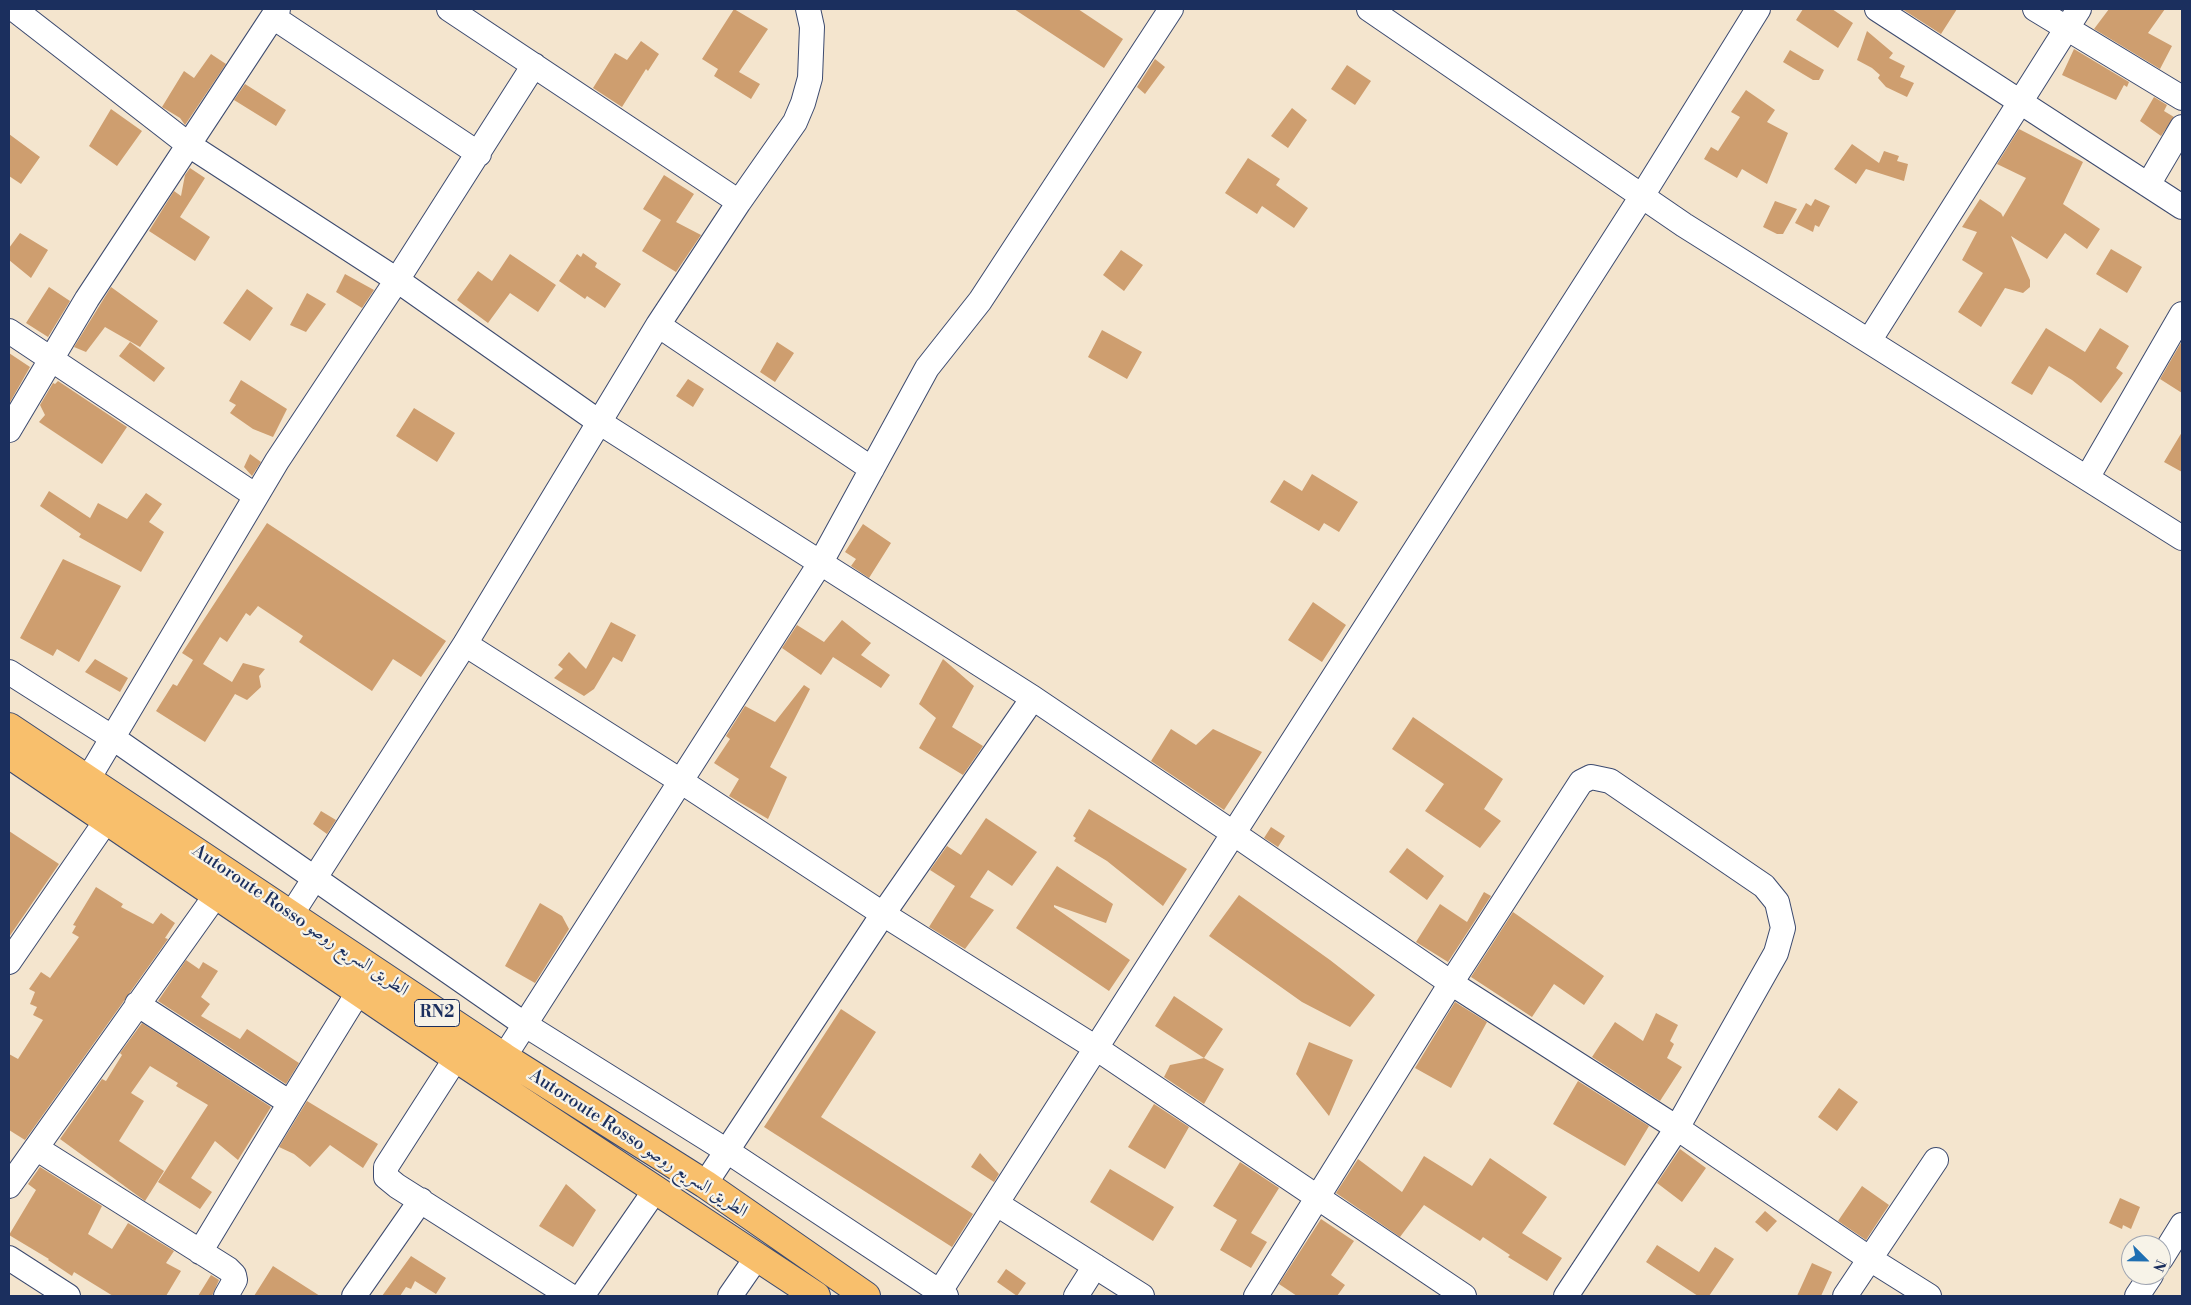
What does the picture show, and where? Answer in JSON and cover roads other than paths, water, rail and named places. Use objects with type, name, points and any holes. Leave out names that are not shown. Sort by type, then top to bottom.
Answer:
[{"type":"highway","name":"Autoroute Rosso الطريق السريع روصو","points":[[9,727],[504,1057],[705,1184],[866,1296]]},
{"type":"highway","name":"Autoroute Rosso الطريق السريع روصو","points":[[9,754],[456,1058],[656,1188],[816,1296]]},
{"type":"street","points":[[14,9],[189,145],[397,280],[599,422],[1033,698],[1451,983],[1677,1128],[1870,1259],[1929,1296]]},
{"type":"street","points":[[449,9],[739,202]]},
{"type":"street","points":[[291,915],[465,644],[658,324],[795,122],[810,78],[812,26],[808,9]]},
{"type":"street","points":[[504,1057],[679,780],[821,562],[928,368],[980,301],[1171,9]]},
{"type":"street","points":[[1369,9],[1684,225],[2182,538]]},
{"type":"street","points":[[9,672],[113,738],[524,1024],[727,1151],[941,1295],[1233,833],[1642,196],[1758,9]]},
{"type":"street","points":[[1877,9],[2182,207]]},
{"type":"street","points":[[2035,9],[2182,98]]},
{"type":"street","points":[[1869,341],[2079,9]]},
{"type":"street","points":[[9,430],[50,360],[276,13],[479,154]]},
{"type":"street","points":[[88,779],[256,496],[479,154],[534,64]]},
{"type":"street","points":[[2148,185],[2182,127]]},
{"type":"street","points":[[2087,478],[2182,314]]},
{"type":"street","points":[[658,324],[872,469]]},
{"type":"street","points":[[9,331],[256,496]]},
{"type":"street","points":[[465,644],[679,780],[883,914],[1096,1048],[1464,1296]]},
{"type":"street","points":[[705,1184],[883,914],[1033,698]]},
{"type":"street","points":[[1256,1296],[1451,983],[1581,782],[1591,777],[1610,781],[1764,886],[1777,902],[1783,928],[1776,953],[1677,1128],[1566,1296]]},
{"type":"street","points":[[9,962],[15,938],[106,821]]},
{"type":"street","points":[[9,1186],[216,895]]},
{"type":"street","points":[[200,1252],[359,991]]},
{"type":"street","points":[[137,1004],[290,1103]]},
{"type":"street","points":[[456,1058],[385,1172],[386,1177],[397,1186],[570,1296]]},
{"type":"street","points":[[36,1148],[200,1252],[234,1276],[235,1280],[226,1296]]},
{"type":"street","points":[[1845,1296],[1936,1160]]},
{"type":"street","points":[[582,1296],[656,1188]]},
{"type":"street","points":[[354,1296],[420,1200]]},
{"type":"street","points":[[997,1204],[1142,1296]]},
{"type":"street","points":[[2171,1242],[2182,1225]]},
{"type":"street","points":[[730,1296],[757,1257]]},
{"type":"street","points":[[9,1258],[68,1296]]},
{"type":"street","points":[[1076,1296],[1095,1266]]},
{"type":"street","points":[[2137,1296],[2144,1285]]}]
